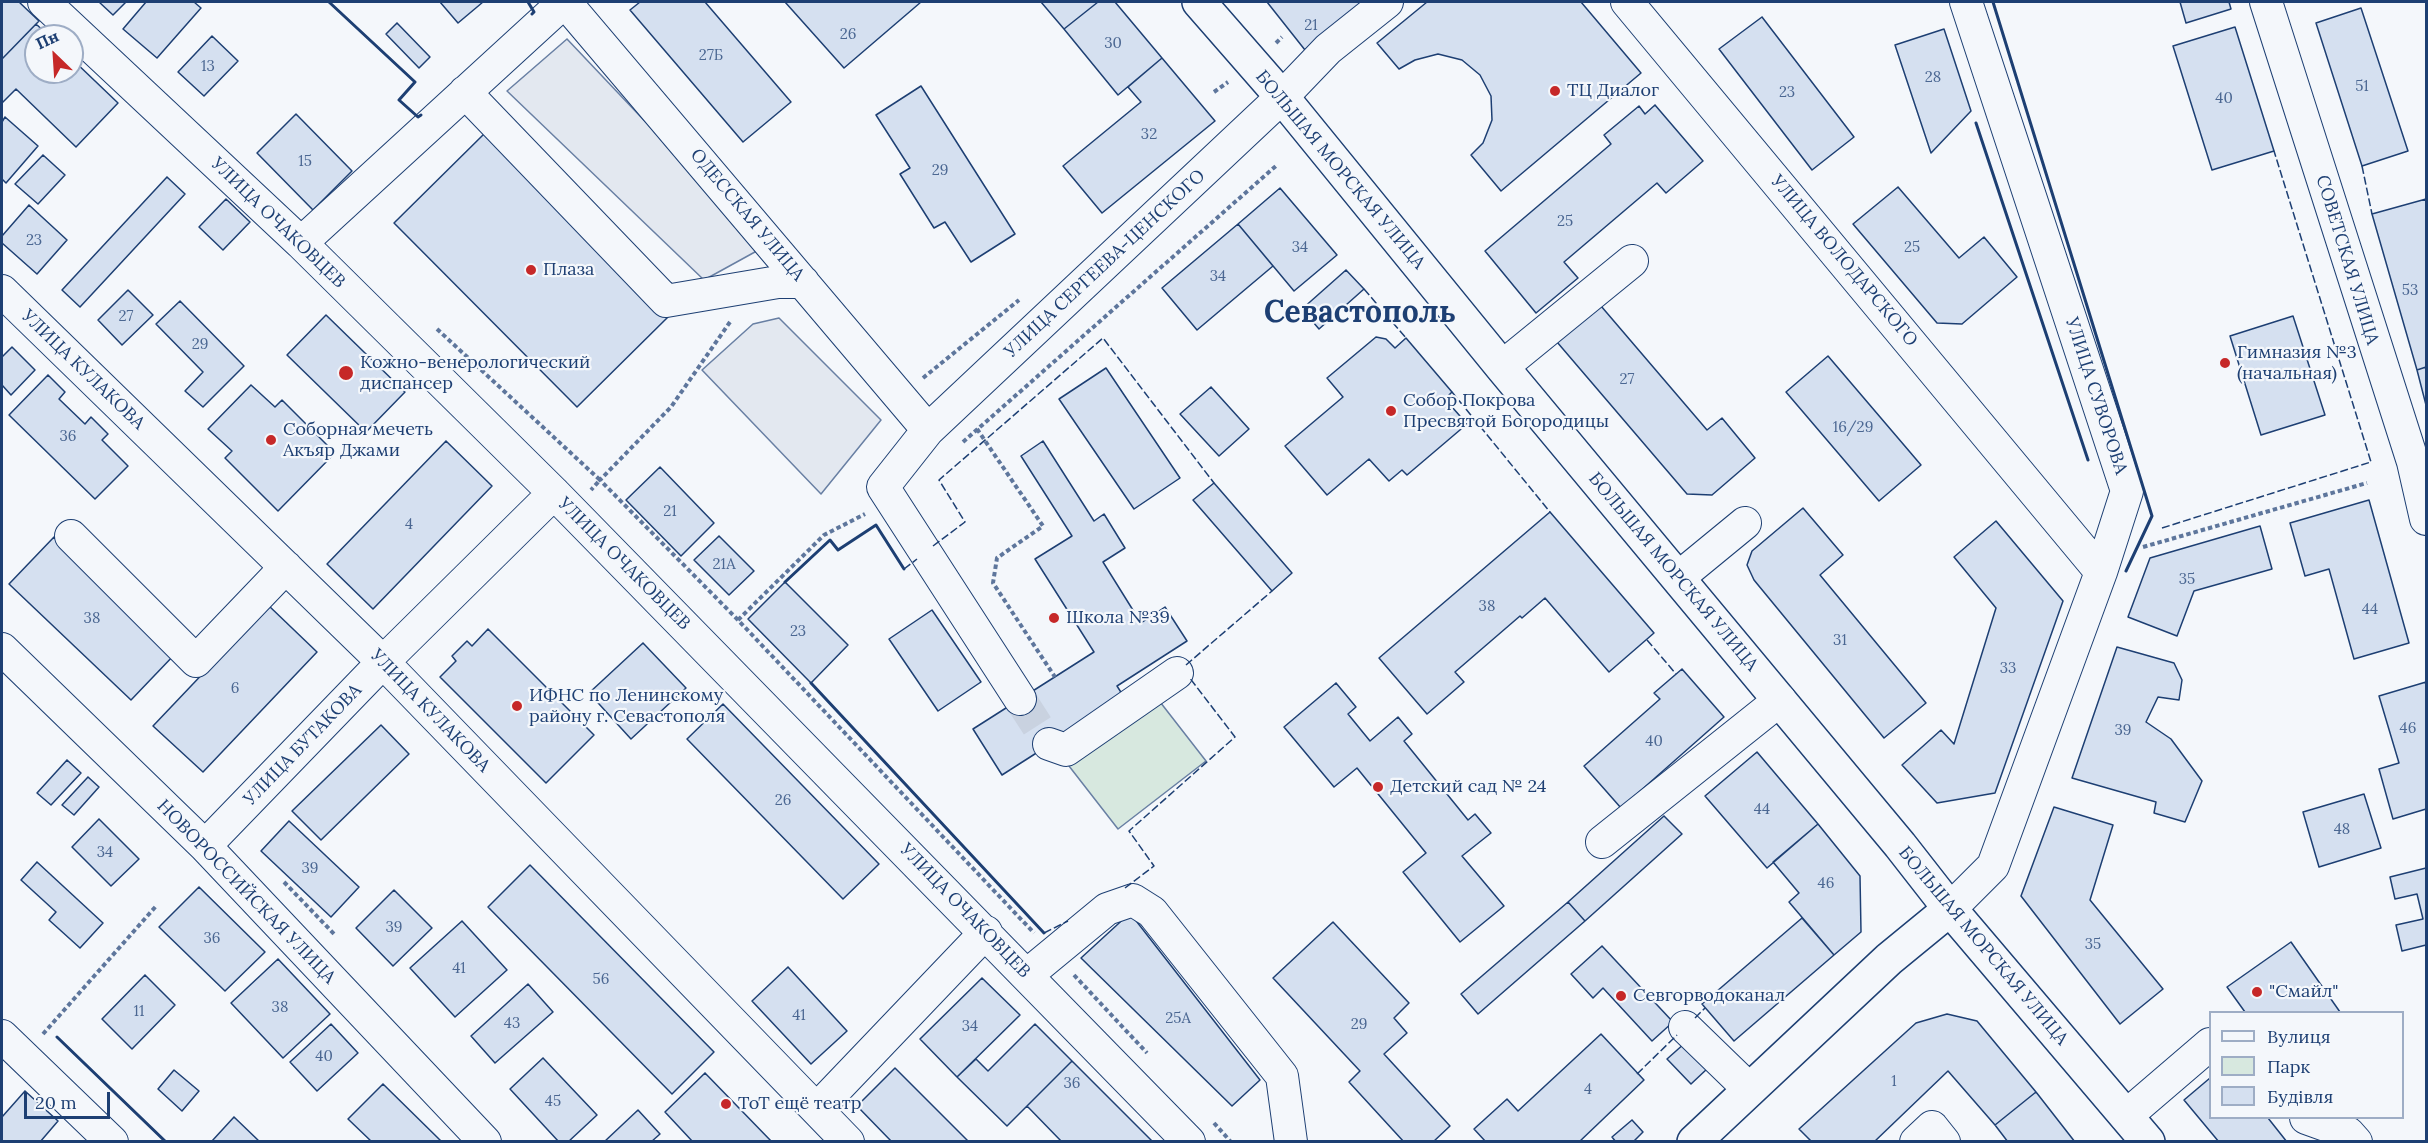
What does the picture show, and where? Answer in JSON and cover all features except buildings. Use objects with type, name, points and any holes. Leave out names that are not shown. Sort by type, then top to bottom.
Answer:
[{"type":"main road","name":"БОЛЬШАЯ МОРСКАЯ УЛИЦА","points":[[1199,2],[1282,97],[1502,367],[1900,845],[1950,909],[2148,1142]]},
{"type":"main road","points":[[1694,1142],[1889,958],[1950,909]]},
{"type":"street","name":"УЛИЦА ОЧАКОВЦЕВ","points":[[44,2],[301,243],[554,493],[1189,1142]]},
{"type":"street","points":[[301,243],[565,2]]},
{"type":"street","name":"ОДЕССКАЯ УЛИЦА","points":[[565,2],[927,430]]},
{"type":"street","name":"УЛИЦА СЕРГЕЕВА-ЦЕНСКОГО","points":[[892,500],[883,487],[927,430],[1282,97],[1328,49],[1387,2]]},
{"type":"street","name":"УЛИЦА ВОЛОДАРСКОГО","points":[[1627,2],[2101,572]]},
{"type":"street","name":"УЛИЦА СУВОРОВА","points":[[1950,909],[1993,866],[2101,572],[2127,491],[1966,2]]},
{"type":"street","name":"СОВЕТСКАЯ УЛИЦА","points":[[2266,2],[2398,421],[2413,462],[2427,519]]},
{"type":"street","points":[[465,93],[666,301],[778,282],[803,282]]},
{"type":"street","points":[[1502,367],[1632,261]]},
{"type":"street","name":"УЛИЦА КУЛАКОВА","points":[[2,291],[384,662],[848,1142]]},
{"type":"street","points":[[2398,421],[2427,442]]},
{"type":"street","name":"УЛИЦА БУТАКОВА","points":[[205,846],[384,662],[554,493]]},
{"type":"street","points":[[892,500],[1020,699]]},
{"type":"street","points":[[1678,578],[1745,523]]},
{"type":"street","points":[[71,536],[196,661],[286,567]]},
{"type":"street","name":"НОВОРОССИЙСКАЯ УЛИЦА","points":[[2,649],[205,846],[485,1142]]},
{"type":"street","points":[[1050,744],[1066,750],[1178,673]]},
{"type":"street","points":[[1602,842],[1780,700]]},
{"type":"street","points":[[1027,975],[1107,909],[1133,900],[1152,912],[1282,1076],[1292,1142]]},
{"type":"street","points":[[817,1109],[986,932]]},
{"type":"street","points":[[1686,1027],[1749,1089]]},
{"type":"street","points":[[2,1036],[112,1142]]},
{"type":"street","points":[[2126,1116],[2209,1046]]},
{"type":"street","points":[[2309,1119],[2348,1133],[2356,1142]]},
{"type":"street","points":[[1916,1142],[1932,1127],[1944,1142]]},
{"type":"path","points":[[961,444],[1277,165]]},
{"type":"path","points":[[754,286],[671,407],[600,480],[738,620],[1150,1055]]},
{"type":"path","points":[[918,382],[1028,293]]},
{"type":"path","points":[[955,404],[978,430],[1043,526],[997,558],[993,583],[1055,677]]},
{"type":"path","points":[[2139,555],[2143,546],[2367,483]]},
{"type":"path","points":[[738,620],[824,535],[892,500]]},
{"type":"path","points":[[282,880],[336,936]]},
{"type":"path","points":[[47,1029],[157,905]]},
{"type":"path","points":[[1207,1116],[1232,1142]]},
{"type":"green space","points":[[1157,698],[1206,761],[1118,829],[1069,766]]},
{"type":"shaded area","points":[[567,39],[764,247],[704,280],[507,91]]},
{"type":"shaded area","points":[[779,318],[881,420],[821,494],[702,370],[753,324]]},
{"type":"tunnel","points":[[1020,699],[1049,744]]},
{"type":"fence","points":[[2162,528],[2371,462],[2274,151]]},
{"type":"fence","points":[[2362,166],[2372,214]]},
{"type":"fence","points":[[1364,289],[1406,338]]},
{"type":"fence","points":[[933,546],[965,522],[939,480],[1103,338],[1214,483]]},
{"type":"fence","points":[[1452,392],[1550,512]]},
{"type":"fence","points":[[904,569],[917,559]]},
{"type":"fence","points":[[1186,665],[1272,591]]},
{"type":"fence","points":[[1647,640],[1676,674]]},
{"type":"fence","points":[[1125,888],[1154,866],[1129,831],[1235,737],[1189,677]]},
{"type":"fence","points":[[1044,933],[1068,921]]},
{"type":"fence","points":[[1695,1018],[1705,1008]]},
{"type":"fence","points":[[1637,1074],[1677,1035]]},
{"type":"wall","points":[[329,2],[415,82],[399,100],[418,117],[421,115]]},
{"type":"wall","points":[[528,2],[534,12],[532,14]]},
{"type":"wall","points":[[1993,2],[2152,516],[2126,571]]},
{"type":"wall","points":[[1976,123],[2088,460]]},
{"type":"wall","points":[[785,582],[830,540],[838,550],[876,525],[904,569]]},
{"type":"wall","points":[[811,683],[1044,933]]},
{"type":"wall","points":[[57,1037],[166,1142]]},
{"type":"place","name":"ТЦ Диалог","points":[[1555,91]]},
{"type":"place","name":"Плаза","points":[[531,270]]},
{"type":"place","name":"Гимназия №3 (начальная)","points":[[2225,363]]},
{"type":"place","name":"Кожно-венерологический диспансер","points":[[346,373]]},
{"type":"place","name":"Собор Покрова Пресвятой Богородицы","points":[[1391,411]]},
{"type":"place","name":"Соборная мечеть Акъяр Джами","points":[[271,440]]},
{"type":"place","name":"Школа №39","points":[[1054,618]]},
{"type":"place","name":"ИФНС по Ленинскому району г. Севастополя","points":[[517,706]]},
{"type":"place","name":"Детский сад № 24","points":[[1378,787]]},
{"type":"place","name":"\"Смайл\"","points":[[2257,992]]},
{"type":"place","name":"Севгорводоканал","points":[[1621,996]]},
{"type":"place","name":"ТоТ ещё театр","points":[[726,1104]]},
{"type":"district","name":"Севастополь","points":[[1360,313]]}]
